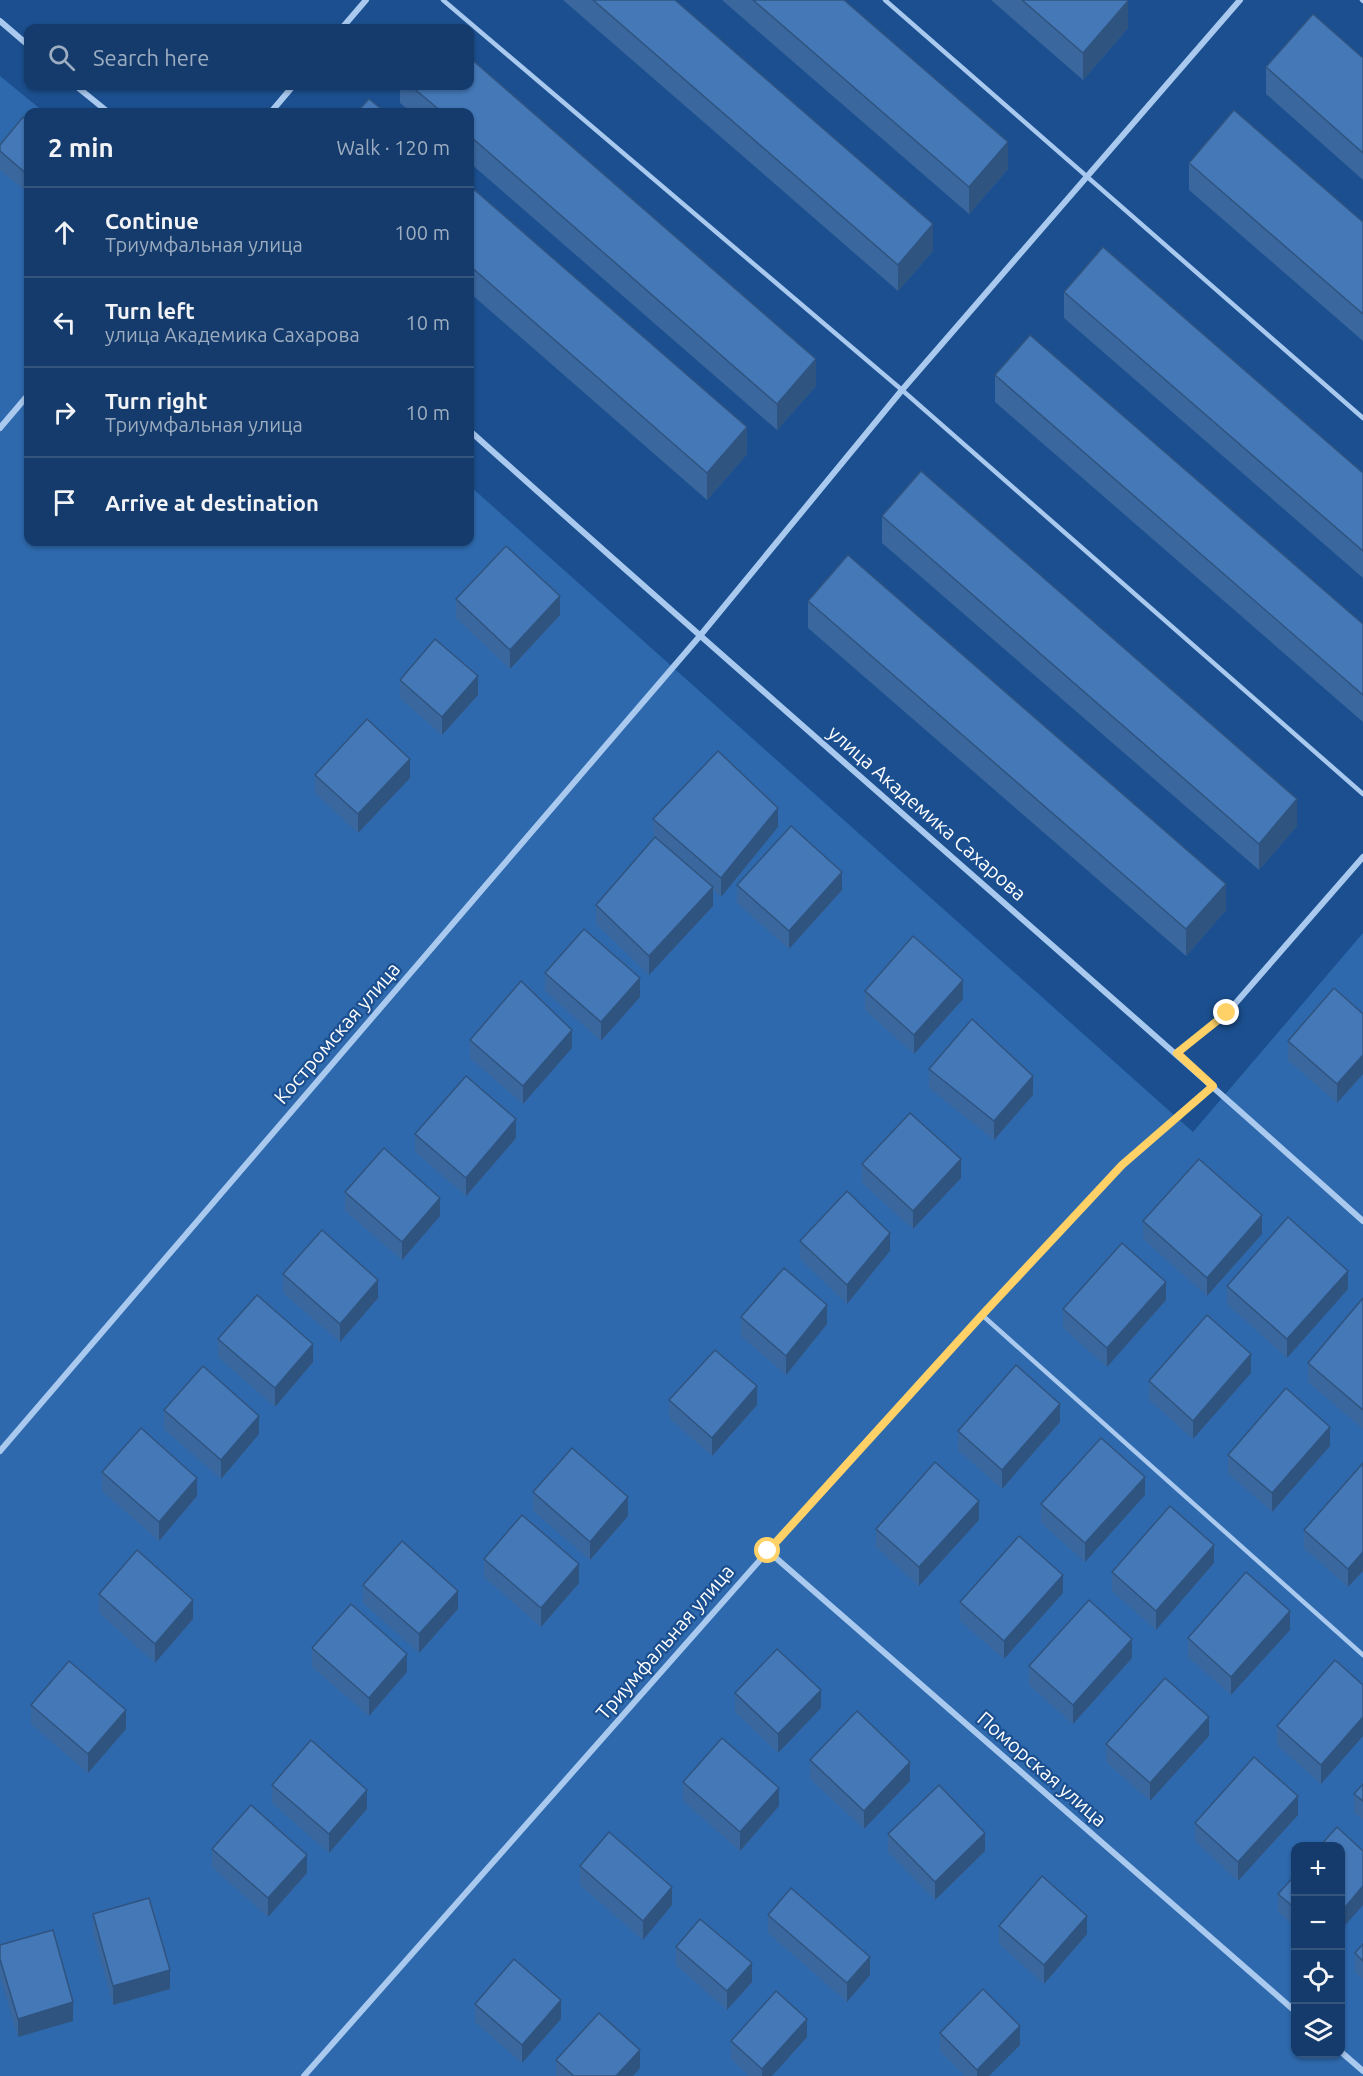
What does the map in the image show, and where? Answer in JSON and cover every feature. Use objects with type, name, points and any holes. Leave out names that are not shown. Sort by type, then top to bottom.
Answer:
[{"type":"street","points":[[345,24],[366,0]]},
{"type":"street","name":"Костромская улица","points":[[0,1451],[699,637],[902,390],[1088,179],[1240,0]]},
{"type":"street","points":[[0,21],[24,42]]},
{"type":"street","points":[[81,90],[103,108]]},
{"type":"street","points":[[274,108],[290,90]]},
{"type":"street","points":[[0,428],[24,400]]},
{"type":"street","name":"улица Академика Сахарова","points":[[474,435],[699,637],[1177,1053],[1363,1221]]},
{"type":"street","points":[[1177,1053],[1227,1013],[1363,857]]},
{"type":"street","name":"Триумфальная улица","points":[[304,2076],[768,1551],[982,1315],[1122,1165],[1213,1086]]},
{"type":"street","name":"Поморская улица","points":[[768,1551],[1291,2008]]},
{"type":"street","points":[[1345,2055],[1363,2071]]},
{"type":"lane","points":[[443,0],[471,24]]},
{"type":"lane","points":[[885,0],[1363,418]]},
{"type":"lane","points":[[474,26],[902,390],[1363,794]]},
{"type":"lane","points":[[982,1315],[1363,1655]]},
{"type":"shaded area","points":[[0,76],[39,108],[24,108],[24,546],[474,546],[474,490],[1193,1132],[1363,933],[1363,2076],[0,2076]]},
{"type":"building","points":[[593,0],[675,0],[933,224],[898,265]]},
{"type":"building","points":[[753,0],[844,0],[1008,142],[969,187]]},
{"type":"building","points":[[1022,0],[1127,0],[1128,1],[1083,53]]},
{"type":"building","points":[[1313,14],[1363,58],[1363,153],[1266,67]]},
{"type":"building","points":[[474,61],[816,359],[777,404],[474,139],[474,108],[437,108],[416,90],[474,90]]},
{"type":"building","points":[[369,99],[380,108],[361,108]]},
{"type":"building","points":[[1234,110],[1363,222],[1363,314],[1189,163]]},
{"type":"building","points":[[24,118],[24,172],[0,151],[0,145]]},
{"type":"building","points":[[474,189],[747,427],[707,473],[474,269]]},
{"type":"building","points":[[1103,247],[1363,473],[1363,551],[1064,292]]},
{"type":"building","points":[[1030,335],[1363,624],[1363,695],[995,375]]},
{"type":"building","points":[[921,471],[1297,799],[1259,844],[882,516]]},
{"type":"building","points":[[506,546],[560,596],[510,650],[456,599]]},
{"type":"building","points":[[848,555],[1226,884],[1186,929],[808,601]]},
{"type":"building","points":[[435,639],[478,676],[442,717],[400,680]]},
{"type":"building","points":[[367,719],[410,759],[358,814],[315,775]]},
{"type":"building","points":[[718,751],[778,808],[721,878],[653,819]]},
{"type":"building","points":[[791,826],[842,872],[789,931],[737,885]]},
{"type":"building","points":[[655,837],[713,887],[649,956],[596,905]]},
{"type":"building","points":[[584,929],[640,978],[601,1022],[545,973]]},
{"type":"building","points":[[913,936],[963,980],[914,1035],[865,991]]},
{"type":"building","points":[[521,981],[572,1030],[523,1086],[470,1040]]},
{"type":"building","points":[[1334,988],[1363,1014],[1363,1055],[1337,1084],[1288,1041]]},
{"type":"building","points":[[972,1019],[1033,1076],[994,1121],[929,1069]]},
{"type":"building","points":[[466,1076],[516,1119],[466,1178],[415,1134]]},
{"type":"building","points":[[910,1113],[961,1159],[913,1211],[862,1164]]},
{"type":"building","points":[[384,1148],[440,1198],[402,1242],[345,1192]]},
{"type":"building","points":[[1199,1159],[1262,1215],[1207,1278],[1143,1221]]},
{"type":"building","points":[[847,1191],[890,1233],[847,1285],[800,1241]]},
{"type":"building","points":[[1288,1217],[1348,1271],[1287,1339],[1227,1286]]},
{"type":"building","points":[[322,1230],[378,1280],[340,1324],[283,1274]]},
{"type":"building","points":[[1122,1243],[1166,1282],[1107,1348],[1063,1309]]},
{"type":"building","points":[[784,1268],[827,1305],[786,1356],[741,1317]]},
{"type":"building","points":[[257,1295],[313,1344],[275,1388],[218,1339]]},
{"type":"building","points":[[1363,1298],[1363,1410],[1308,1363]]},
{"type":"building","points":[[1207,1315],[1251,1354],[1193,1421],[1149,1381]]},
{"type":"building","points":[[715,1350],[757,1386],[712,1438],[669,1400]]},
{"type":"building","points":[[1016,1365],[1060,1404],[1002,1470],[958,1431]]},
{"type":"building","points":[[203,1366],[259,1416],[221,1460],[164,1410]]},
{"type":"building","points":[[1286,1388],[1330,1427],[1272,1493],[1228,1455]]},
{"type":"building","points":[[141,1428],[197,1478],[159,1522],[102,1472]]},
{"type":"building","points":[[1101,1438],[1145,1477],[1085,1543],[1041,1504]]},
{"type":"building","points":[[572,1448],[628,1497],[590,1542],[533,1492]]},
{"type":"building","points":[[935,1462],[979,1501],[919,1567],[876,1529]]},
{"type":"building","points":[[1363,1463],[1363,1552],[1348,1569],[1304,1530]]},
{"type":"building","points":[[1170,1506],[1214,1545],[1156,1611],[1112,1572]]},
{"type":"building","points":[[522,1515],[579,1564],[541,1608],[484,1559]]},
{"type":"building","points":[[1019,1536],[1063,1575],[1004,1641],[960,1602]]},
{"type":"building","points":[[402,1541],[458,1591],[419,1634],[363,1585]]},
{"type":"building","points":[[137,1550],[193,1600],[155,1644],[99,1594]]},
{"type":"building","points":[[1246,1572],[1290,1611],[1231,1677],[1188,1638]]},
{"type":"building","points":[[1089,1600],[1132,1639],[1073,1705],[1029,1666]]},
{"type":"building","points":[[351,1604],[407,1654],[369,1698],[312,1648]]},
{"type":"building","points":[[777,1649],[821,1690],[778,1734],[735,1693]]},
{"type":"building","points":[[1335,1660],[1363,1685],[1363,1717],[1321,1765],[1277,1726]]},
{"type":"building","points":[[69,1661],[126,1710],[88,1754],[31,1705]]},
{"type":"building","points":[[1165,1678],[1209,1717],[1150,1783],[1106,1744]]},
{"type":"building","points":[[857,1711],[910,1762],[864,1811],[810,1760]]},
{"type":"building","points":[[722,1738],[779,1788],[740,1832],[683,1782]]},
{"type":"building","points":[[311,1740],[367,1790],[329,1834],[272,1785]]},
{"type":"building","points":[[1254,1757],[1298,1796],[1238,1862],[1195,1823]]},
{"type":"building","points":[[1363,1784],[1363,1801],[1354,1794]]},
{"type":"building","points":[[939,1785],[985,1833],[935,1882],[888,1834]]},
{"type":"building","points":[[251,1805],[307,1855],[268,1898],[212,1849]]},
{"type":"building","points":[[1337,1827],[1363,1851],[1363,1886],[1345,1907],[1345,1842],[1324,1842]]},
{"type":"building","points":[[609,1832],[672,1887],[643,1921],[580,1866]]},
{"type":"building","points":[[1042,1876],[1087,1916],[1044,1965],[999,1926]]},
{"type":"building","points":[[1291,1880],[1291,1905],[1278,1894]]},
{"type":"building","points":[[791,1888],[870,1957],[847,1983],[768,1915]]},
{"type":"building","points":[[149,1898],[170,1970],[113,1986],[93,1914]]},
{"type":"building","points":[[700,1919],[752,1963],[727,1991],[676,1947]]},
{"type":"building","points":[[53,1930],[73,2002],[18,2019],[0,1959],[0,1945]]},
{"type":"building","points":[[1363,1944],[1363,1961],[1355,1953]]},
{"type":"building","points":[[514,1959],[561,2000],[522,2045],[475,2004]]},
{"type":"building","points":[[983,1989],[1020,2026],[977,2070],[940,2033]]},
{"type":"building","points":[[776,1991],[807,2019],[762,2069],[731,2041]]},
{"type":"building","points":[[599,2013],[640,2050],[616,2076],[574,2076],[556,2060]]},
{"type":"route","points":[[768,1551],[1122,1165],[1213,1086],[1177,1053],[1227,1013]]}]
